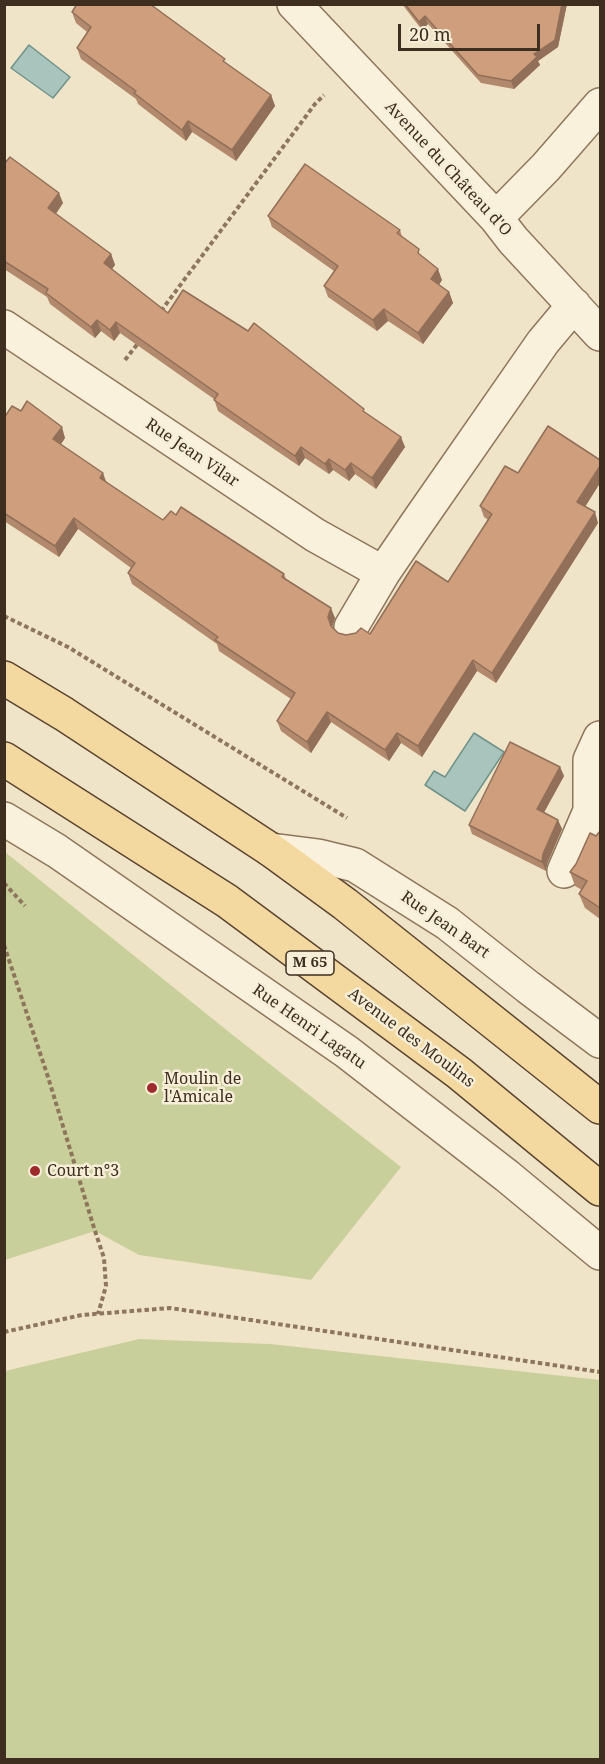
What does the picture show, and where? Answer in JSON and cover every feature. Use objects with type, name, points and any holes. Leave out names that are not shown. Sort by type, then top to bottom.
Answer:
[{"type":"main road","points":[[4,678],[64,714],[271,849],[345,904],[600,1107]]},
{"type":"main road","name":"Avenue des Moulins","points":[[4,759],[227,901],[459,1073],[600,1189]]},
{"type":"street","name":"Avenue du Château d'O","points":[[294,4],[496,218],[513,240],[600,334]]},
{"type":"street","points":[[496,218],[546,167],[600,105]]},
{"type":"street","points":[[351,627],[383,573],[543,342],[574,305]]},
{"type":"street","name":"Rue Jean Vilar","points":[[4,327],[315,536],[383,573]]},
{"type":"street","points":[[564,871],[590,811],[590,760],[600,738]]},
{"type":"street","name":"Rue Henri Lagatu","points":[[4,819],[57,851],[347,1052],[507,1176],[600,1253]]},
{"type":"street","name":"Rue Jean Bart","points":[[271,849],[318,856],[355,866],[447,923],[600,1041]]},
{"type":"path","points":[[157,317],[315,104],[353,68]]},
{"type":"path","points":[[101,392],[143,336]]},
{"type":"path","points":[[4,616],[68,647],[356,824]]},
{"type":"path","points":[[4,883],[25,906]]},
{"type":"path","points":[[4,945],[104,1258],[106,1286],[98,1314]]},
{"type":"path","points":[[4,1332],[82,1315],[170,1308],[600,1372]]},
{"type":"green space","name":"Moulin de l'Amicale","points":[[5,852],[401,1167],[311,1280],[139,1255],[95,1231],[5,1260]]},
{"type":"green space","points":[[139,1339],[270,1344],[600,1380],[600,1759],[5,1759],[5,1371]]},
{"type":"water","points":[[29,45],[70,77],[53,98],[11,68]]},
{"type":"water","points":[[474,733],[504,752],[465,811],[425,785],[434,771],[445,777]]},
{"type":"building","points":[[77,4],[150,4],[271,95],[232,150],[188,121],[182,130],[134,93],[136,91],[77,48],[91,27],[72,12]]},
{"type":"building","points":[[405,4],[562,4],[555,40],[534,54],[537,57],[511,81],[478,75],[425,16],[419,22]]},
{"type":"building","points":[[10,157],[59,193],[48,208],[111,254],[104,263],[168,313],[183,290],[248,331],[254,323],[364,409],[363,411],[401,437],[372,478],[351,463],[345,470],[329,459],[325,464],[301,447],[295,456],[214,400],[218,394],[116,322],[110,330],[97,320],[91,327],[46,293],[48,289],[4,261],[4,164]]},
{"type":"building","points":[[305,164],[400,230],[397,233],[419,249],[418,253],[438,269],[431,279],[449,292],[418,333],[384,309],[373,320],[324,286],[338,266],[268,216]]},
{"type":"building","points":[[27,401],[62,427],[53,439],[103,473],[100,478],[163,520],[171,511],[176,515],[181,507],[284,574],[282,577],[331,608],[328,617],[331,626],[338,633],[346,635],[356,633],[361,628],[370,634],[416,561],[448,582],[492,514],[480,506],[505,466],[518,473],[548,426],[600,460],[600,466],[577,502],[595,512],[492,673],[473,660],[418,746],[397,733],[385,750],[327,712],[307,742],[277,721],[295,693],[215,640],[218,637],[128,573],[135,563],[74,518],[55,546],[4,513],[4,414],[6,415],[12,406],[21,411]]},
{"type":"building","points":[[510,742],[560,767],[537,809],[558,820],[543,854],[542,862],[469,825]]},
{"type":"building","points":[[600,831],[600,908],[579,894],[587,881],[570,872],[590,833],[596,836]]},
{"type":"place","name":"Moulin de l'Amicale","points":[[152,1088]]},
{"type":"place","name":"Court n°3","points":[[35,1171]]}]
